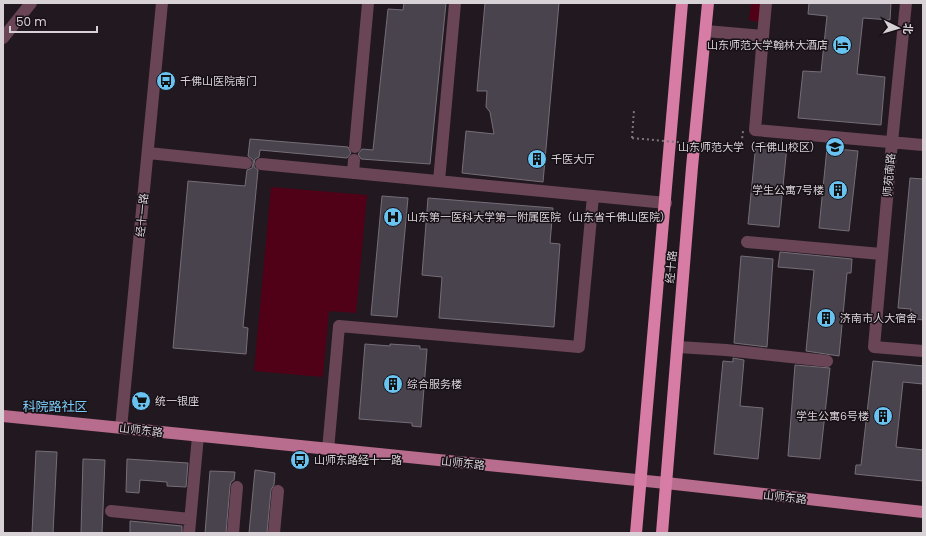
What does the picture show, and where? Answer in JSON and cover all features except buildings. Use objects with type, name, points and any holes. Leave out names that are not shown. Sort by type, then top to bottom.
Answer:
[{"type":"highway","name":"经十路","points":[[636,533],[666,203],[682,3]]},
{"type":"highway","name":"经十路","points":[[662,533],[692,167],[708,3]]},
{"type":"main road","name":"山师东路","points":[[3,416],[666,483],[923,512]]},
{"type":"street","points":[[3,38],[31,3]]},
{"type":"street","name":"经十一路","points":[[121,428],[162,3]]},
{"type":"street","points":[[355,147],[368,3]]},
{"type":"street","points":[[439,182],[455,3]]},
{"type":"street","points":[[766,3],[755,130],[923,144]]},
{"type":"street","name":"师苑南路","points":[[906,3],[881,254],[874,347],[923,351]]},
{"type":"street","points":[[706,31],[763,36]]},
{"type":"street","points":[[148,153],[246,163]]},
{"type":"street","points":[[353,173],[354,160]]},
{"type":"street","points":[[261,164],[666,203]]},
{"type":"street","points":[[328,450],[339,326],[579,347],[592,196]]},
{"type":"street","points":[[747,242],[881,254]]},
{"type":"street","points":[[678,347],[827,360]]},
{"type":"street","points":[[189,533],[198,436]]},
{"type":"street","points":[[233,533],[237,488]]},
{"type":"street","points":[[274,533],[278,491]]},
{"type":"street","points":[[111,511],[190,520]]},
{"type":"path","points":[[634,110],[632,138],[741,148]]},
{"type":"shaded area","points":[[751,3],[761,3],[759,22],[749,20]]},
{"type":"shaded area","points":[[271,187],[367,195],[356,313],[329,311],[323,377],[254,371]]},
{"type":"place","name":"山东师范大学翰林大酒店","points":[[842,45]]},
{"type":"place","name":"千佛山医院南门","points":[[166,81]]},
{"type":"place","name":"山东师范大学（千佛山校区）","points":[[835,147]]},
{"type":"place","name":"千医大厅","points":[[537,159]]},
{"type":"place","name":"学生公寓7号楼","points":[[838,190]]},
{"type":"place","name":"山东第一医科大学第一附属医院（山东省千佛山医院）","points":[[393,217]]},
{"type":"place","name":"济南市人大宿舍","points":[[826,318]]},
{"type":"place","name":"综合服务楼","points":[[393,384]]},
{"type":"place","name":"统一银座","points":[[141,401]]},
{"type":"place","name":"学生公寓6号楼","points":[[883,416]]},
{"type":"place","name":"山师东路经十一路","points":[[300,460]]},
{"type":"district","name":"科院路社区","points":[[55,406]]}]
